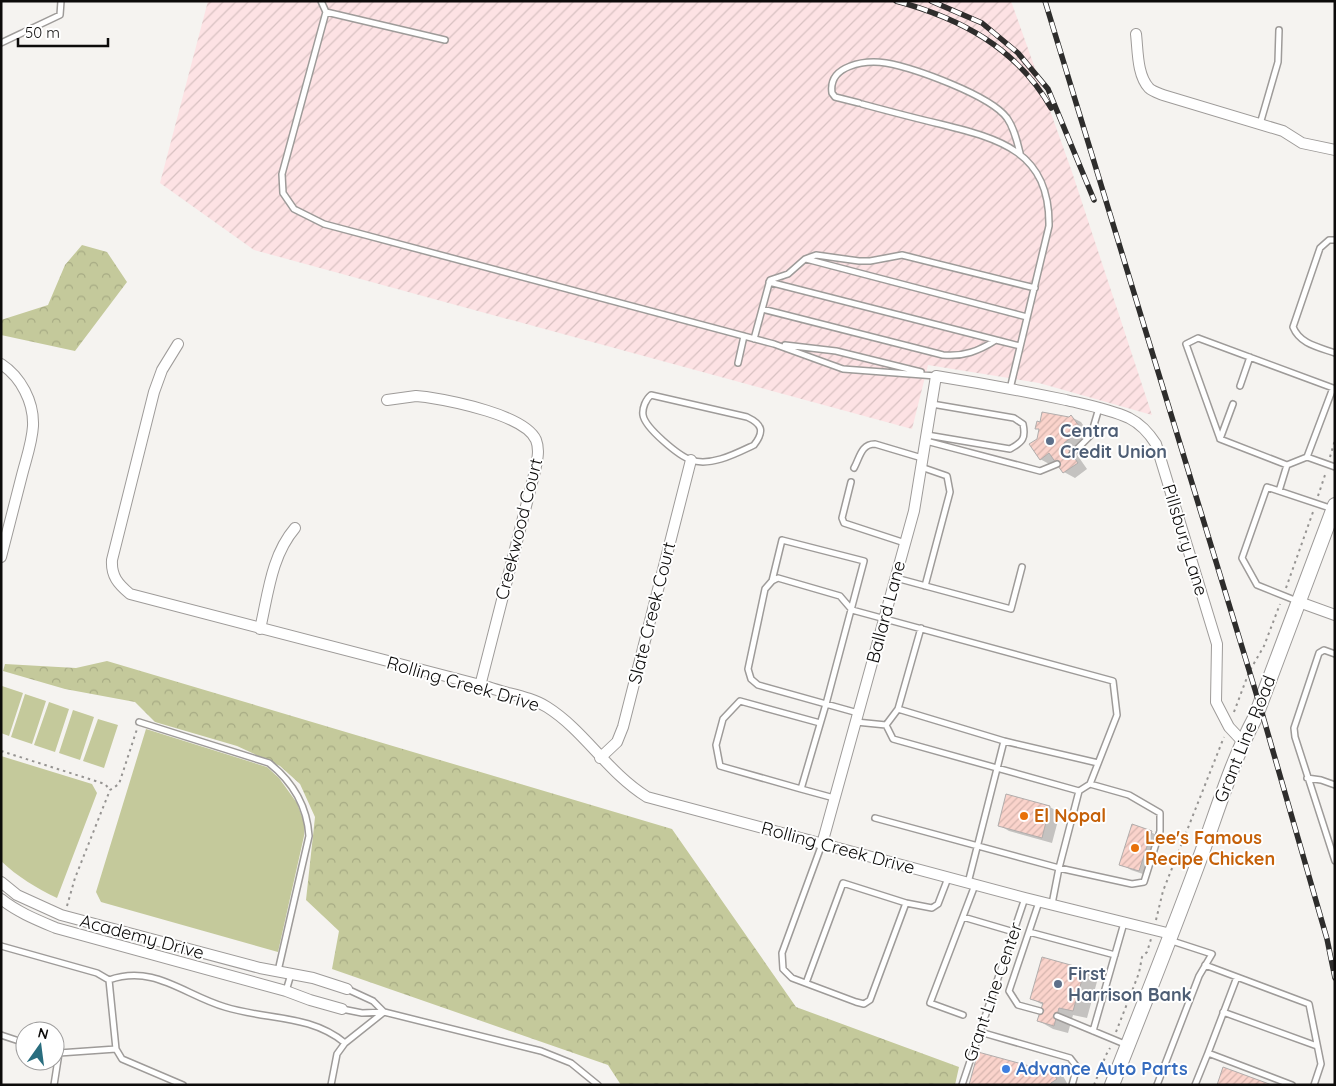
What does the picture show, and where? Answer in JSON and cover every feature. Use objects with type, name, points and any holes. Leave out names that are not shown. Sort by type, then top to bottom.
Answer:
[{"type":"main road","name":"Grant Line Road","points":[[1112,1085],[1198,864],[1222,793],[1255,718],[1334,507]]},
{"type":"street","points":[[1136,34],[1143,79],[1150,89],[1163,95],[1284,131],[1302,143],[1335,150]]},
{"type":"street","name":"Rolling Creek Drive","points":[[178,344],[162,370],[154,392],[112,560],[111,570],[115,579],[130,594],[524,698],[548,708],[559,716],[626,783],[648,797],[1039,902],[1153,929],[1170,937]]},
{"type":"street","points":[[1,364],[10,370],[22,385],[30,405],[33,425],[30,446],[1,557]]},
{"type":"street","name":"Pillsbury Lane","points":[[936,376],[1010,388],[1099,408],[1129,418],[1150,434],[1156,444],[1217,644],[1216,702],[1229,727],[1243,742]]},
{"type":"street","name":"Ballard Lane","points":[[822,844],[914,511],[936,376]]},
{"type":"street","name":"Creekwood Court","points":[[387,400],[416,396],[426,397],[500,415],[522,425],[531,432],[536,440],[538,450],[535,471],[480,686]]},
{"type":"street","name":"Slate Creek Court","points":[[600,758],[617,742],[623,727],[691,460]]},
{"type":"street","points":[[260,629],[278,556],[285,540],[295,528]]},
{"type":"street","points":[[1299,602],[1335,615]]},
{"type":"street","name":"Academy Drive","points":[[1,882],[29,902],[64,916],[278,971],[313,978],[347,989]]},
{"type":"street","name":"Academy Drive","points":[[1,899],[10,907],[56,928],[286,991],[342,1009]]},
{"type":"lane","points":[[1,43],[60,15],[61,1]]},
{"type":"lane","points":[[321,1],[326,12],[282,174],[283,194],[294,208],[324,224],[774,344],[843,369],[936,376]]},
{"type":"lane","points":[[326,12],[445,40]]},
{"type":"lane","points":[[1260,124],[1278,62],[1279,30]]},
{"type":"lane","points":[[1010,388],[1050,226],[1050,208],[1040,179],[1031,164],[1020,154],[993,138],[835,97],[832,94],[832,82],[839,71],[863,62],[886,63],[967,91],[987,101],[1006,117],[1015,133],[1020,154]]},
{"type":"lane","points":[[1335,240],[1329,240],[1320,248],[1293,326],[1304,342],[1335,353]]},
{"type":"lane","points":[[754,339],[770,280],[788,274],[805,259],[816,255],[870,261],[891,256],[910,256],[1034,288]]},
{"type":"lane","points":[[805,259],[1027,316]]},
{"type":"lane","points":[[769,282],[1020,346]]},
{"type":"lane","points":[[762,309],[943,355],[951,356],[977,351],[996,340]]},
{"type":"lane","points":[[738,362],[744,336]]},
{"type":"lane","points":[[1306,457],[1333,388],[1198,338],[1186,344],[1220,439],[1288,465],[1306,457],[1335,467]]},
{"type":"lane","points":[[774,344],[836,351],[936,376]]},
{"type":"lane","points":[[1240,386],[1250,357]]},
{"type":"lane","points":[[651,395],[747,417],[755,421],[760,427],[761,432],[754,445],[708,462],[691,460],[671,448],[646,423],[643,416],[644,407],[647,398],[651,395]]},
{"type":"lane","points":[[926,438],[1010,450],[1020,443],[1025,434],[1023,424],[1014,418],[932,404]]},
{"type":"lane","points":[[1220,439],[1233,404]]},
{"type":"lane","points":[[1072,454],[1091,436],[1099,408]]},
{"type":"lane","points":[[926,438],[1040,471],[1057,464]]},
{"type":"lane","points":[[854,468],[864,447],[868,444],[875,444],[922,463],[947,476],[950,492],[925,586]]},
{"type":"lane","points":[[1279,491],[1288,465]]},
{"type":"lane","points":[[851,482],[842,518],[844,523],[905,543]]},
{"type":"lane","points":[[1299,602],[1257,585],[1242,558],[1267,487],[1334,507]]},
{"type":"lane","points":[[772,581],[782,540],[864,561],[801,789]]},
{"type":"lane","points":[[896,578],[1010,609],[1022,566]]},
{"type":"lane","points":[[886,725],[857,718],[826,704],[758,685],[751,679],[748,669],[765,589],[772,581],[778,578],[840,596],[852,610],[1113,680],[1117,715],[1090,784],[1079,791],[1059,868],[1052,905]]},
{"type":"lane","points":[[886,725],[898,709],[921,628]]},
{"type":"lane","points":[[1335,654],[1324,650],[1319,653],[1294,728],[1307,778],[1335,861]]},
{"type":"lane","points":[[820,723],[740,701],[723,719],[716,745],[720,766],[834,798]]},
{"type":"lane","points":[[898,709],[1004,741],[1098,763]]},
{"type":"lane","points":[[139,722],[269,763],[280,772],[301,800],[308,819],[309,836],[278,971]]},
{"type":"lane","points":[[886,725],[893,740],[1079,791]]},
{"type":"lane","points":[[963,1015],[930,1002],[963,917],[1004,741]]},
{"type":"lane","points":[[1307,778],[1335,785]]},
{"type":"lane","points":[[875,818],[1059,868],[1132,884],[1144,882],[1160,831],[1160,813],[1129,795],[1090,784]]},
{"type":"lane","points":[[822,844],[782,953],[783,969],[792,978],[864,1004],[870,1000],[906,903]]},
{"type":"lane","points":[[806,983],[843,883],[906,903],[932,908],[938,904],[948,878]]},
{"type":"lane","name":"Grant Line Center","points":[[962,1085],[1025,898]]},
{"type":"lane","points":[[1039,902],[1009,991],[1018,1005],[1040,1011]]},
{"type":"lane","points":[[963,917],[1014,932]]},
{"type":"lane","points":[[1093,1031],[1124,922]]},
{"type":"lane","points":[[1029,932],[1114,955]]},
{"type":"lane","points":[[1156,1085],[1199,976],[1212,954],[1170,937]]},
{"type":"lane","points":[[1,946],[98,974],[108,980],[124,975],[164,980],[224,1007],[313,1025],[332,1032],[345,1043]]},
{"type":"lane","points":[[1205,965],[1309,1004],[1320,1064],[1314,1085]]},
{"type":"lane","points":[[286,991],[291,974]]},
{"type":"lane","points":[[1195,1085],[1236,977]]},
{"type":"lane","points":[[108,980],[116,1049],[122,1059],[183,1085]]},
{"type":"lane","name":"Academy Drive","points":[[347,989],[373,1001],[384,1012]]},
{"type":"lane","name":"Academy Drive","points":[[342,1009],[362,1013],[384,1012],[541,1051],[570,1063],[598,1085]]},
{"type":"lane","points":[[331,1085],[337,1054],[345,1043],[384,1012]]},
{"type":"lane","points":[[1223,1012],[1317,1046]]},
{"type":"lane","points":[[1057,1016],[1128,1045]]},
{"type":"lane","points":[[980,1032],[1067,1056],[1074,1061],[1077,1067],[1072,1085]]},
{"type":"lane","points":[[1,1035],[15,1039]]},
{"type":"lane","points":[[65,1052],[116,1049]]},
{"type":"lane","points":[[1208,1053],[1292,1085]]},
{"type":"lane","points":[[54,1085],[55,1071]]},
{"type":"path","points":[[1094,1085],[1139,973],[1142,958],[1147,952],[1163,891],[1249,672],[1267,638],[1283,596],[1316,503],[1335,440]]},
{"type":"path","points":[[64,916],[76,878],[110,790],[119,784],[139,722]]},
{"type":"path","points":[[1,750],[104,784],[110,790]]},
{"type":"shaded area","points":[[208,1],[1011,1],[1072,172],[1152,415],[1039,383],[928,365],[912,429],[254,250],[160,183]]},
{"type":"green space","points":[[82,245],[107,252],[127,282],[75,351],[1,335],[1,320],[48,305],[65,265]]},
{"type":"green space","points":[[107,661],[672,829],[796,1007],[959,1067],[955,1085],[621,1085],[608,1065],[332,969],[339,931],[306,900],[315,817],[300,784],[280,766],[237,746],[155,722],[135,702],[65,689],[3,671],[5,664],[76,668]]},
{"type":"green space","points":[[2,686],[23,693],[9,736],[1,733]]},
{"type":"green space","points":[[25,694],[46,701],[32,744],[11,737]]},
{"type":"green space","points":[[49,702],[69,709],[55,752],[34,745]]},
{"type":"green space","points":[[73,710],[94,717],[80,760],[59,753]]},
{"type":"green space","points":[[98,719],[118,725],[104,768],[83,761]]},
{"type":"green space","points":[[146,729],[267,767],[279,778],[297,803],[305,825],[304,836],[278,952],[101,902],[96,892]]},
{"type":"green space","points":[[1,756],[92,784],[97,793],[57,898],[28,882],[1,861]]},
{"type":"building","name":"Centra Credit Union","points":[[1042,412],[1069,417],[1071,415],[1082,430],[1064,443],[1078,463],[1063,473],[1049,453],[1040,460],[1029,444],[1037,439],[1039,429],[1035,429],[1037,421],[1040,422]]},
{"type":"building","name":"El Nopal","points":[[1006,794],[1050,806],[1042,838],[998,826]]},
{"type":"building","name":"Lee's Famous Recipe Chicken","points":[[1132,824],[1152,831],[1139,871],[1119,865]]},
{"type":"building","name":"First Harrison Bank","points":[[1042,957],[1085,969],[1073,1011],[1059,1008],[1054,1026],[1037,1021],[1043,1003],[1030,999]]},
{"type":"building","name":"Advance Auto Parts","points":[[978,1052],[1044,1070],[1049,1067],[1057,1079],[1050,1085],[969,1085]]},
{"type":"building","points":[[1223,1067],[1272,1085],[1217,1085]]},
{"type":"railway","points":[[896,1],[942,16],[985,38],[1021,68],[1051,108]]},
{"type":"railway","points":[[931,1],[982,23],[1018,53],[1048,89],[1094,200]]},
{"type":"railway","points":[[1045,1],[1260,706],[1327,939],[1335,978]]},
{"type":"place","name":"Centra Credit Union","points":[[1050,441]]},
{"type":"place","name":"El Nopal","points":[[1024,816]]},
{"type":"place","name":"Lee's Famous Recipe Chicken","points":[[1135,848]]},
{"type":"place","name":"First Harrison Bank","points":[[1058,984]]},
{"type":"place","name":"Advance Auto Parts","points":[[1006,1069]]}]
